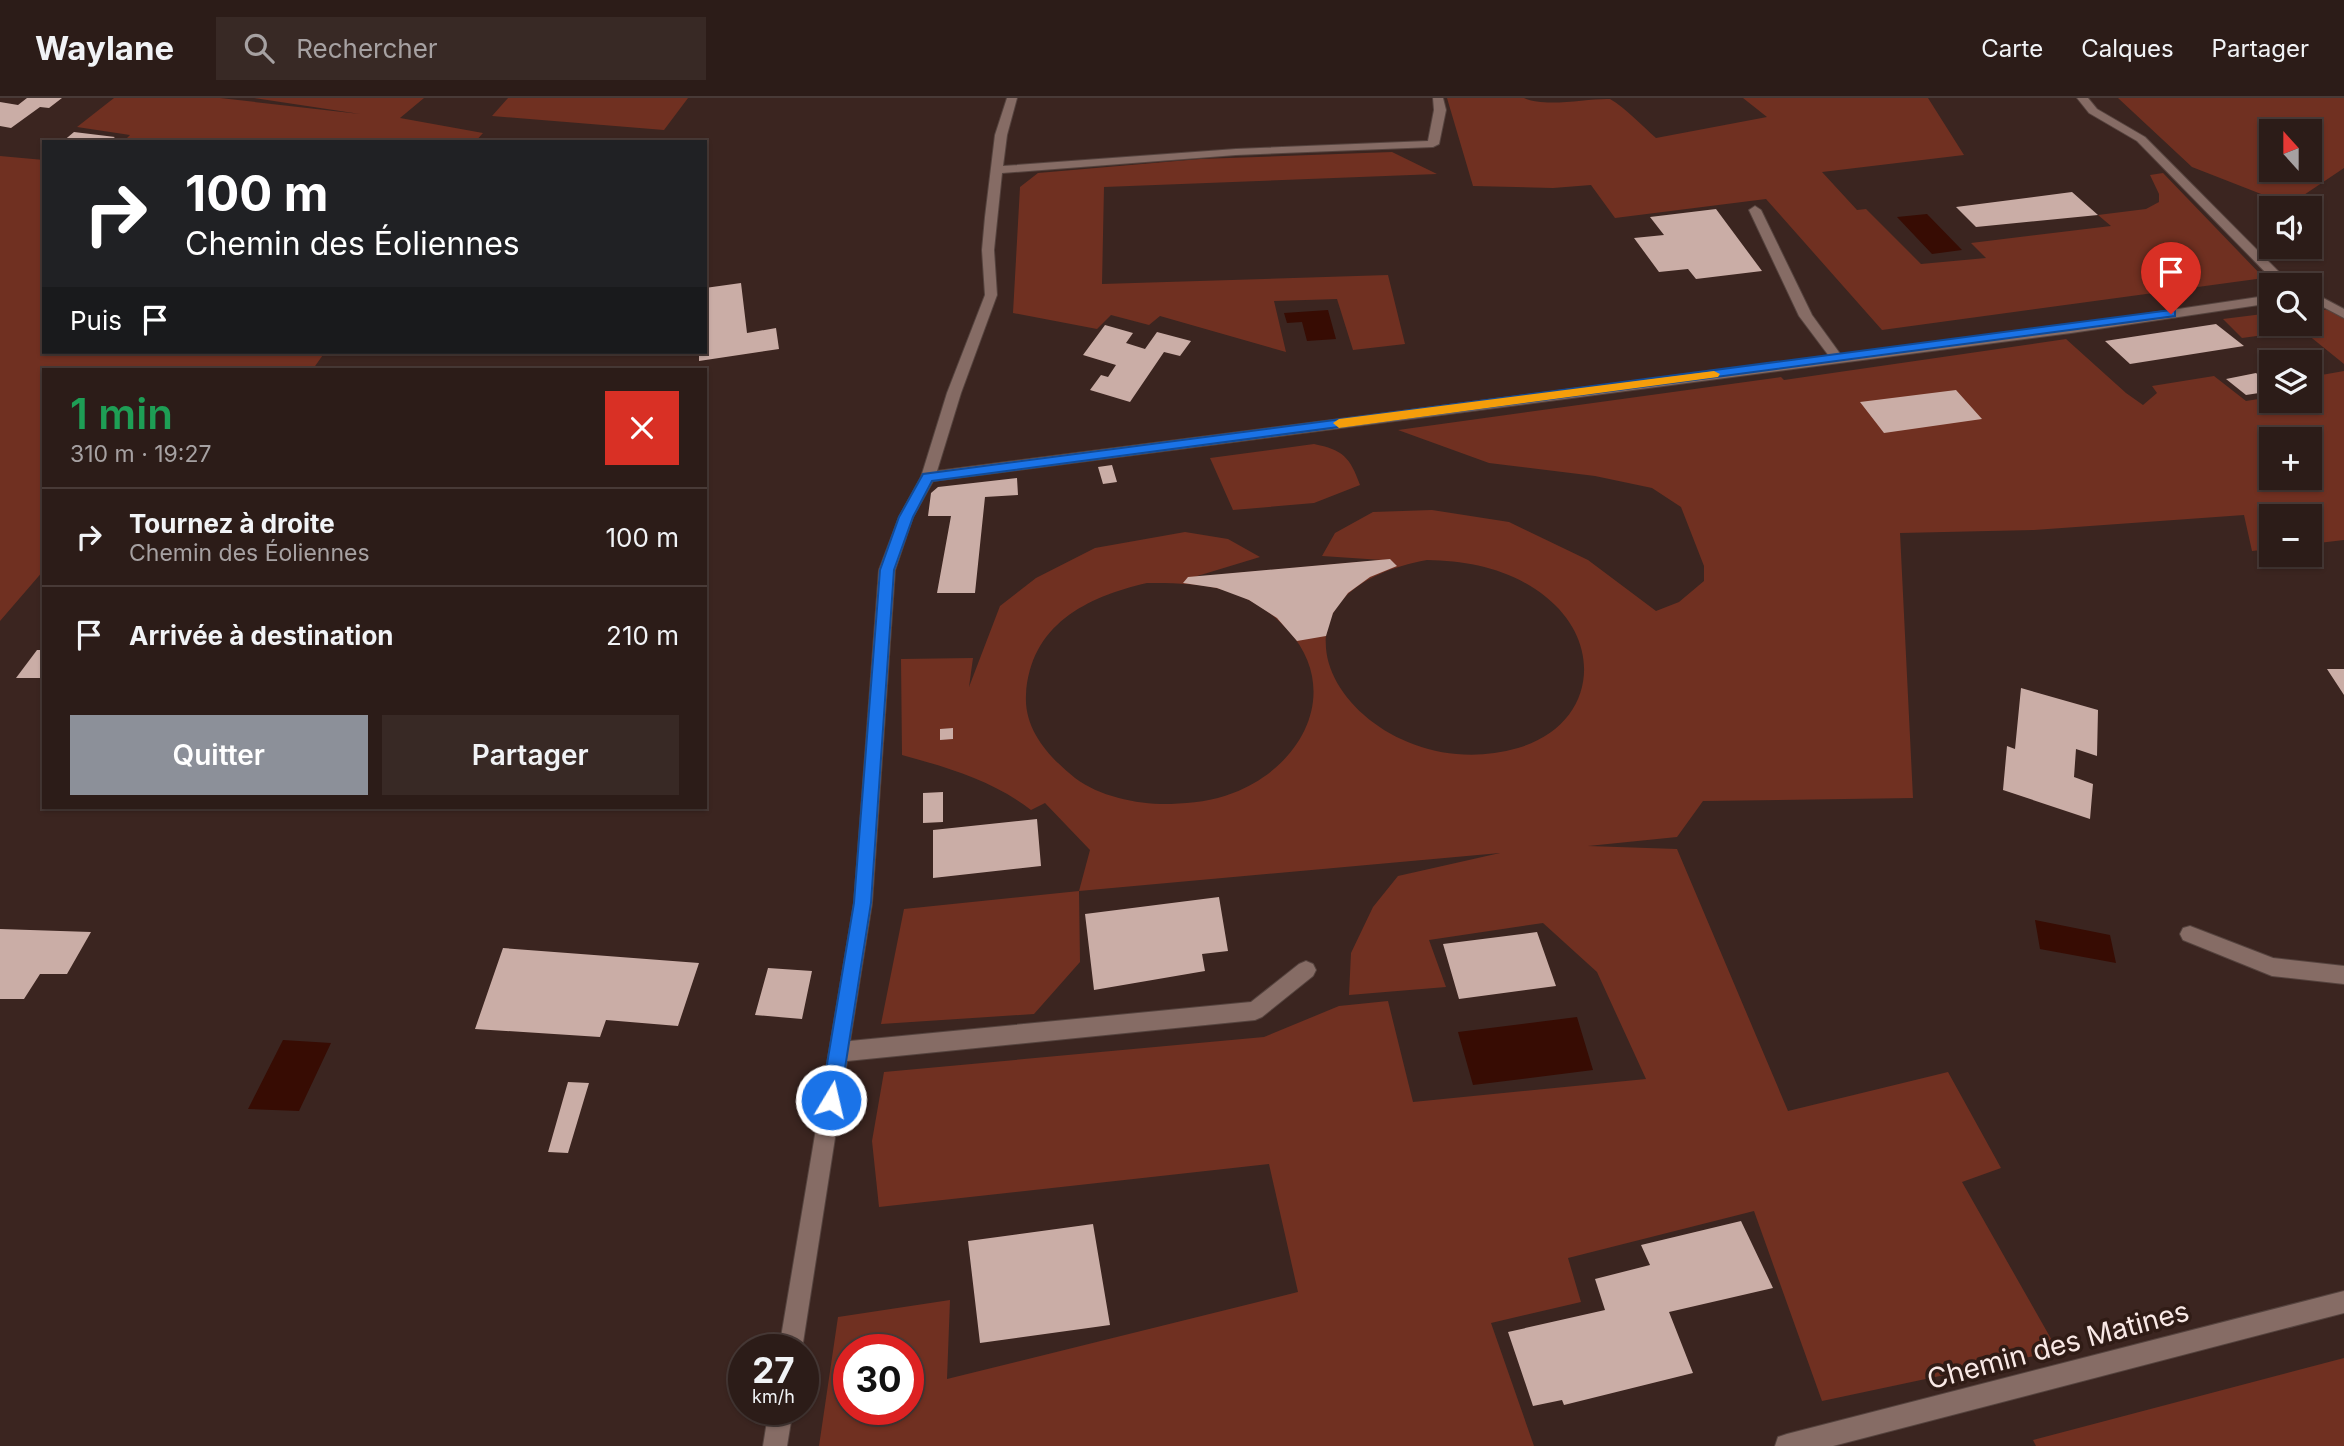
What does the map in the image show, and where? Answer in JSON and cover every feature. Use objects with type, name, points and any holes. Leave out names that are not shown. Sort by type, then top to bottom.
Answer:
[{"type":"street","points":[[792,1334],[863,903],[887,570],[906,517],[928,477],[954,393],[990,295],[988,250],[1001,135],[1012,98]]},
{"type":"street","points":[[998,170],[1236,152],[1433,144],[1440,110],[1438,98]]},
{"type":"street","points":[[2082,98],[2094,111],[2141,139],[2273,273]]},
{"type":"street","points":[[1755,210],[1806,316],[1837,358]]},
{"type":"street","points":[[928,477],[2259,301]]},
{"type":"street","points":[[2322,302],[2344,314]]},
{"type":"street","points":[[2190,934],[2272,967],[2344,975]]},
{"type":"street","points":[[839,1052],[1255,1011],[1306,970]]},
{"type":"street","name":"Chemin des Matines","points":[[1787,1446],[2344,1301]]},
{"type":"street","points":[[775,1446],[778,1425]]},
{"type":"shaded area","points":[[114,98],[220,98],[360,114],[254,98],[424,98],[400,118],[483,133],[477,140],[125,140],[130,135],[77,127]]},
{"type":"shaded area","points":[[508,98],[688,98],[664,130],[492,116]]},
{"type":"shaded area","points":[[1447,98],[1524,98],[1544,102],[1610,99],[1656,138],[1767,117],[1743,98],[1928,98],[1964,155],[1822,172],[1857,210],[1866,209],[1921,264],[1986,258],[1971,243],[2111,226],[2098,215],[2146,209],[2159,202],[2159,194],[2150,175],[2163,173],[2259,273],[2259,279],[1882,330],[1766,199],[1615,218],[1591,185],[1553,188],[1473,186]]},
{"type":"shaded area","points":[[2118,98],[2344,98],[2344,168],[2302,196],[2266,196],[2192,167]]},
{"type":"shaded area","points":[[1392,152],[1437,174],[1104,187],[1102,284],[1388,275],[1405,344],[1353,350],[1337,299],[1274,301],[1286,352],[1160,316],[1149,325],[1111,315],[1097,329],[1013,313],[1020,187],[1038,173],[1200,159]]},
{"type":"shaded area","points":[[0,156],[42,160],[42,354],[324,354],[314,368],[42,368],[42,572],[0,621]]},
{"type":"shaded area","points":[[1927,214],[1962,250],[1932,254],[1897,217]]},
{"type":"shaded area","points":[[1328,310],[1336,339],[1307,341],[1302,322],[1287,323],[1284,313]]},
{"type":"shaded area","points":[[2322,310],[2330,310],[2344,318],[2344,364],[2309,336],[2322,336]]},
{"type":"shaded area","points":[[2259,314],[2259,336],[2242,338],[2223,319]]},
{"type":"shaded area","points":[[2066,339],[2143,405],[2157,393],[2152,386],[2214,376],[2246,401],[2259,399],[2259,413],[2322,413],[2322,375],[2344,371],[2344,540],[2322,543],[2322,504],[2259,504],[2259,550],[2252,551],[2244,515],[2034,530],[1900,533],[1913,798],[1703,801],[1677,837],[1588,846],[1677,849],[1788,1111],[1948,1072],[2001,1168],[1962,1182],[2058,1351],[1822,1401],[1754,1211],[1568,1258],[1581,1302],[1491,1323],[1534,1446],[819,1446],[833,1351],[833,1425],[924,1425],[924,1334],[835,1334],[838,1317],[950,1300],[947,1379],[1298,1292],[1269,1164],[879,1207],[872,1141],[884,1072],[1264,1037],[1339,1006],[1388,1001],[1413,1102],[1646,1079],[1597,972],[1543,923],[1429,940],[1446,987],[1349,995],[1351,953],[1373,907],[1398,876],[1500,853],[1079,891],[1090,850],[1045,803],[1031,810],[985,783],[902,755],[901,659],[973,658],[969,687],[1000,606],[1036,578],[1095,548],[1185,532],[1228,539],[1260,557],[1194,577],[1382,560],[1322,556],[1335,533],[1373,512],[1432,510],[1509,522],[1588,560],[1656,611],[1679,602],[1704,581],[1704,566],[1681,507],[1652,488],[1595,476],[1489,463],[1398,430],[1781,377],[1784,380]],"holes":[[[1427,560],[1459,562],[1504,573],[1533,587],[1565,616],[1578,638],[1584,660],[1583,682],[1576,703],[1563,722],[1543,737],[1518,748],[1462,754],[1410,743],[1368,718],[1339,685],[1326,648],[1334,612],[1366,581]],[[1147,583],[1190,584],[1236,594],[1273,615],[1288,630],[1304,653],[1312,678],[1313,702],[1307,725],[1295,746],[1278,765],[1257,781],[1233,793],[1210,800],[1171,804],[1134,801],[1108,795],[1085,785],[1056,761],[1040,742],[1029,720],[1026,695],[1030,671],[1038,650],[1050,632],[1083,606],[1124,589]]]},
{"type":"shaded area","points":[[1314,444],[1344,456],[1360,485],[1314,503],[1233,510],[1210,458]]},
{"type":"shaded area","points":[[1079,891],[1080,962],[1034,1014],[881,1024],[904,909]]},
{"type":"shaded area","points":[[2035,920],[2110,935],[2116,963],[2040,949]]},
{"type":"shaded area","points":[[1577,1017],[1593,1070],[1473,1085],[1458,1032]]},
{"type":"shaded area","points":[[283,1040],[331,1043],[299,1111],[248,1109]]},
{"type":"shaded area","points":[[2344,1358],[2344,1446],[2036,1446],[2033,1440]]},
{"type":"building","points":[[27,98],[62,98],[49,108],[40,107],[11,128],[0,126],[0,102],[18,105]]},
{"type":"building","points":[[74,132],[115,137],[111,140],[64,140]]},
{"type":"building","points":[[2072,192],[2098,215],[1976,227],[1956,207]]},
{"type":"building","points":[[1716,209],[1762,271],[1696,279],[1688,269],[1659,272],[1634,238],[1664,235],[1650,217]]},
{"type":"building","points":[[741,283],[747,333],[776,328],[779,349],[699,361],[699,354],[707,354],[707,288]]},
{"type":"building","points":[[2216,324],[2244,346],[2130,364],[2105,341]]},
{"type":"building","points":[[1105,325],[1133,333],[1126,343],[1145,349],[1157,332],[1191,341],[1180,356],[1164,352],[1130,402],[1090,390],[1101,375],[1108,377],[1116,365],[1083,355]]},
{"type":"building","points":[[2256,373],[2259,375],[2259,393],[2246,395],[2226,379]]},
{"type":"building","points":[[1956,390],[1982,419],[1884,433],[1860,402]]},
{"type":"building","points":[[1112,465],[1117,482],[1103,484],[1098,467]]},
{"type":"building","points":[[1017,478],[1018,495],[985,497],[975,593],[937,593],[951,516],[928,516],[931,493],[938,487]]},
{"type":"building","points":[[1390,559],[1397,566],[1370,577],[1348,593],[1333,613],[1326,636],[1297,641],[1277,618],[1249,600],[1217,588],[1183,583],[1188,577]]},
{"type":"building","points":[[37,650],[42,650],[42,678],[16,678]]},
{"type":"building","points":[[2327,669],[2344,669],[2344,695]]},
{"type":"building","points":[[2021,688],[2098,710],[2097,756],[2076,749],[2074,777],[2093,784],[2090,819],[2003,790],[2007,746],[2015,749]]},
{"type":"building","points":[[953,728],[953,739],[940,740],[940,729]]},
{"type":"building","points":[[943,792],[943,822],[923,823],[923,793]]},
{"type":"building","points":[[1037,819],[1041,866],[933,878],[933,830]]},
{"type":"building","points":[[1219,897],[1228,951],[1202,954],[1205,971],[1094,990],[1085,914]]},
{"type":"building","points":[[0,929],[91,932],[67,974],[40,974],[24,999],[0,999]]},
{"type":"building","points":[[1537,932],[1556,986],[1459,999],[1443,944]]},
{"type":"building","points":[[503,948],[699,963],[678,1026],[606,1020],[600,1037],[475,1029]]},
{"type":"building","points":[[768,968],[812,971],[802,1019],[755,1015]]},
{"type":"building","points":[[568,1082],[589,1083],[568,1153],[548,1152]]},
{"type":"building","points":[[1741,1221],[1773,1288],[1669,1312],[1693,1373],[1564,1405],[1562,1400],[1533,1406],[1508,1332],[1605,1310],[1595,1279],[1650,1265],[1641,1245]]},
{"type":"building","points":[[1093,1224],[1110,1325],[980,1343],[968,1241]]},
{"type":"slow traffic","points":[[1339,423],[1714,374]]},
{"type":"route","points":[[831,1100],[863,903],[887,570],[906,517],[928,477],[2171,314]]}]
